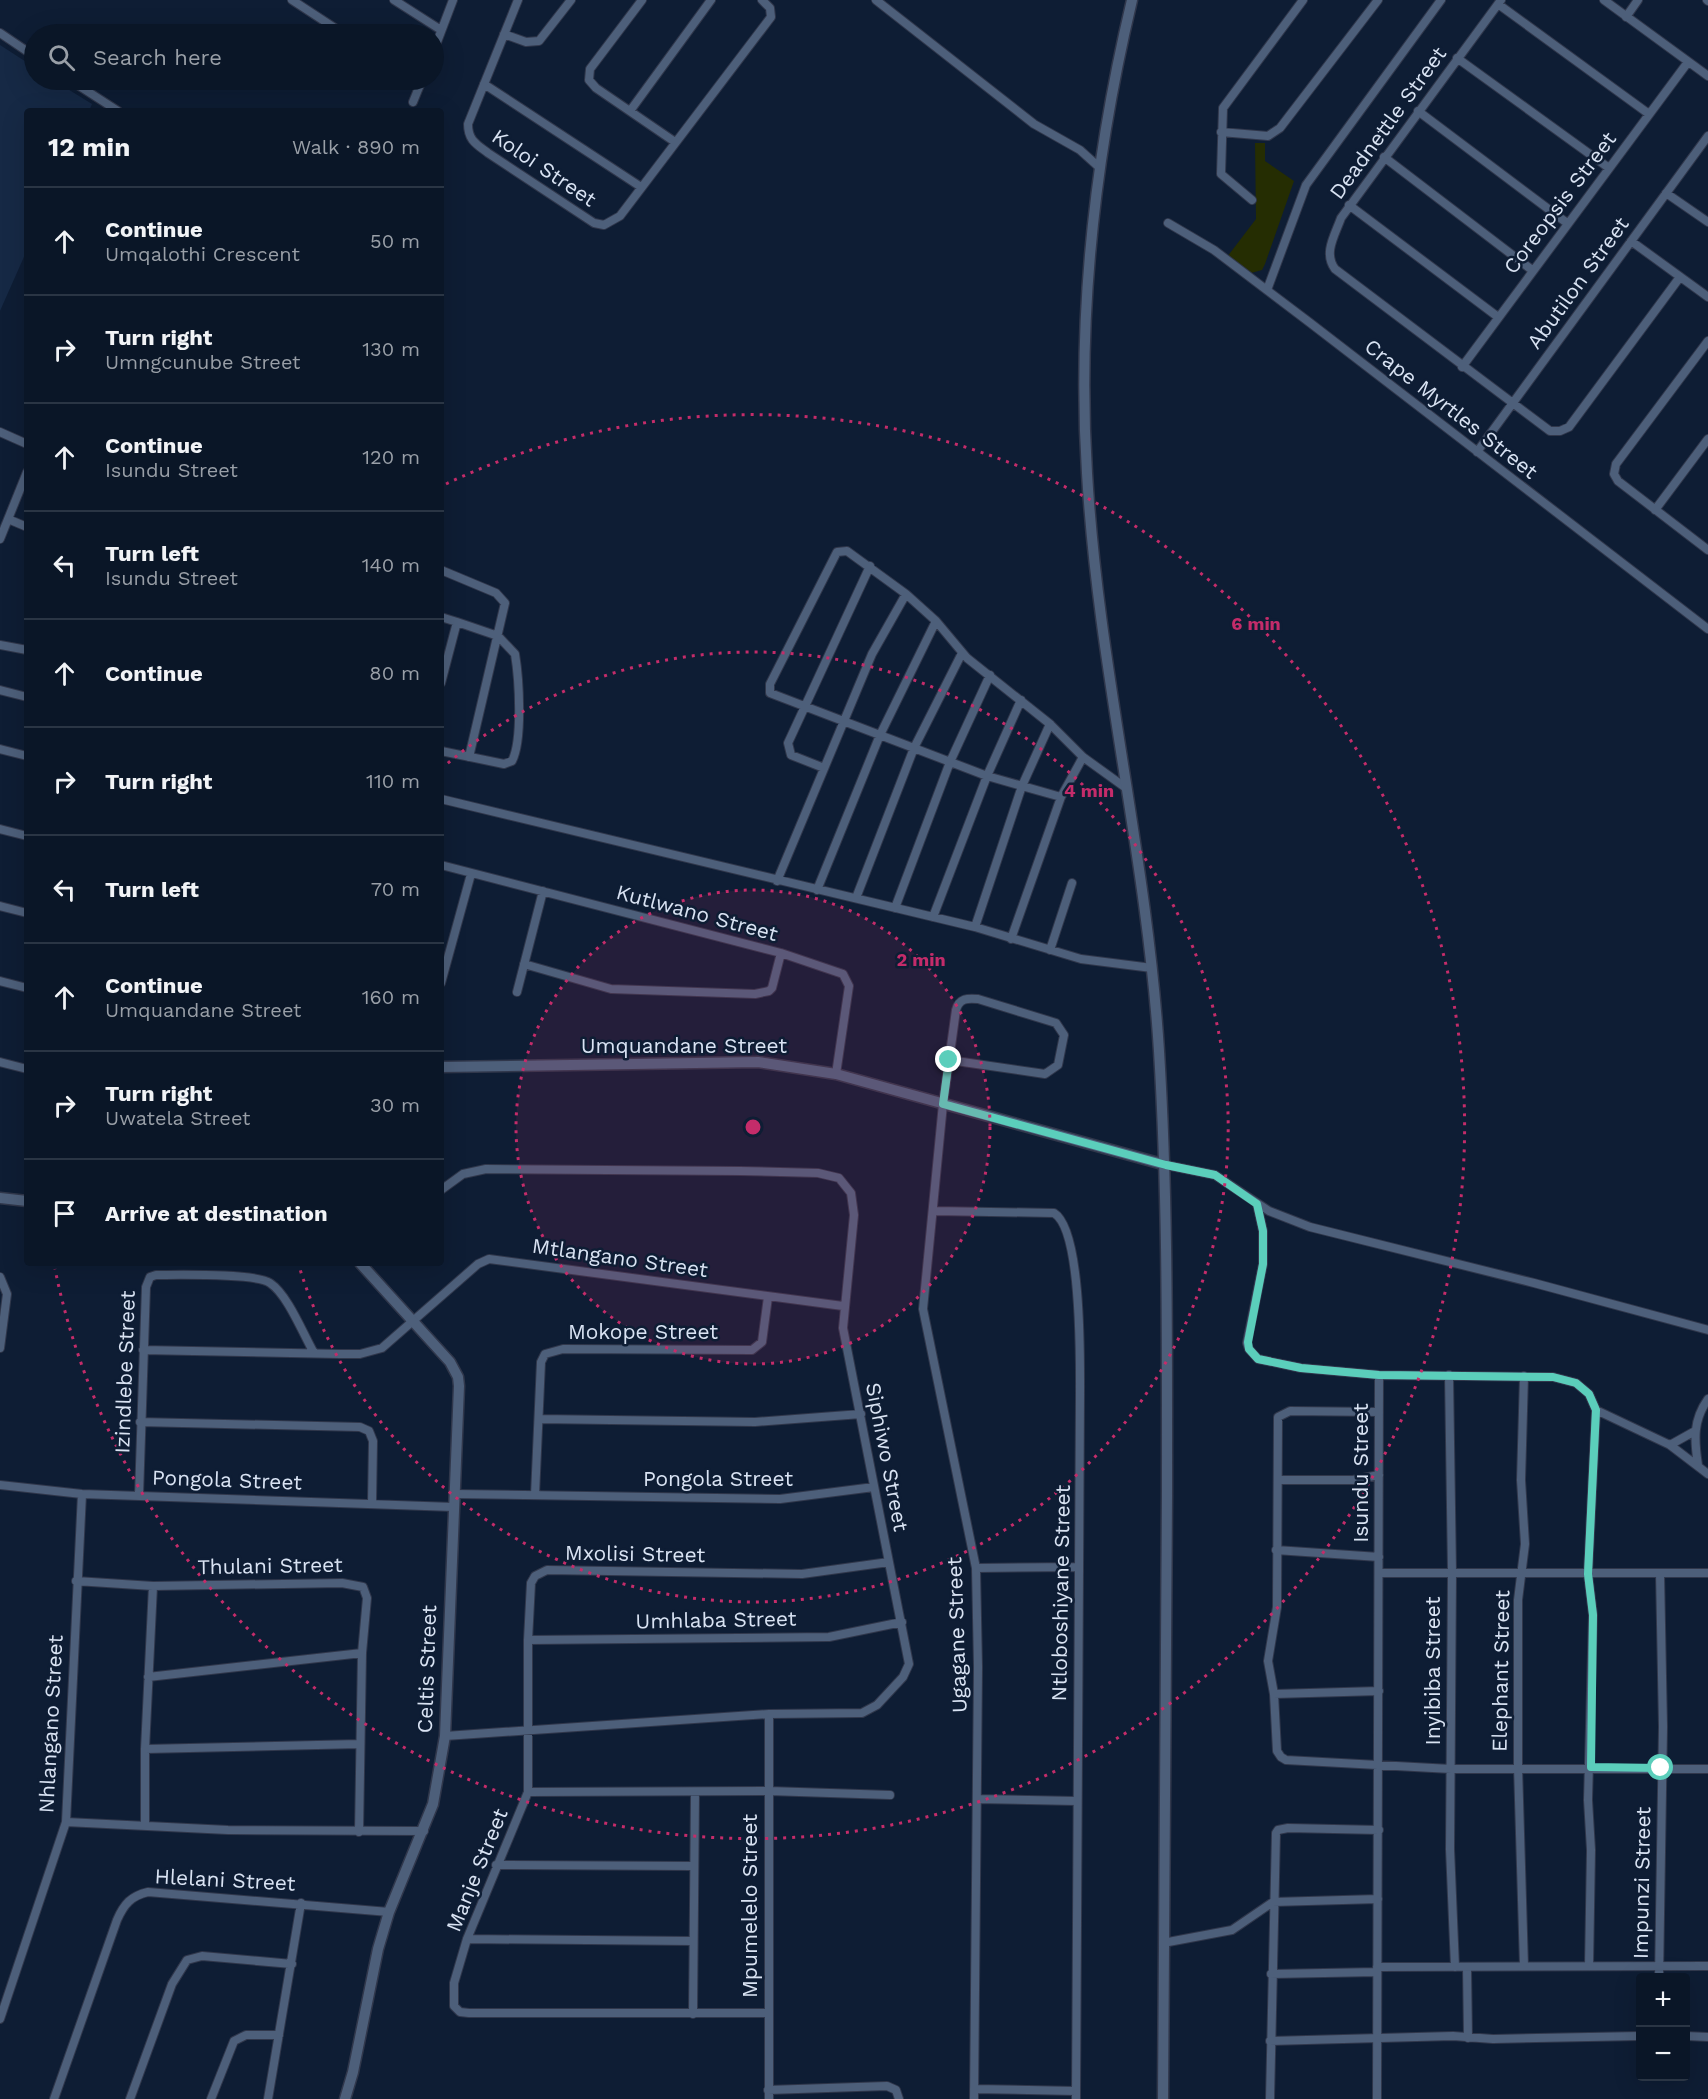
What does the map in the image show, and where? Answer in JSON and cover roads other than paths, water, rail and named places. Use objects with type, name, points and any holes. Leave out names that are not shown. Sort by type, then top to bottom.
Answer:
[{"type":"street","points":[[292,0],[329,24]]},
{"type":"street","points":[[394,0],[432,24]]},
{"type":"street","points":[[443,24],[453,0]]},
{"type":"street","name":"Koloi Street","points":[[518,0],[468,124],[468,134],[471,140],[488,153],[598,225],[610,224],[615,220],[771,17],[770,8],[762,0]]},
{"type":"street","points":[[504,34],[531,44],[540,41],[571,0]]},
{"type":"street","points":[[642,0],[588,73],[589,80],[596,88],[675,142]]},
{"type":"street","points":[[630,111],[711,0]]},
{"type":"street","points":[[876,0],[1034,124],[1080,150],[1100,168]]},
{"type":"street","points":[[1132,0],[1118,59],[1100,168],[1086,301],[1086,470],[1126,788],[1152,968],[1166,1165],[1167,1633],[1163,2099]]},
{"type":"street","points":[[1252,200],[1221,174],[1223,108],[1304,0]]},
{"type":"street","points":[[1221,132],[1268,136],[1280,128],[1378,0]]},
{"type":"street","points":[[1267,290],[1306,185],[1441,0]]},
{"type":"street","points":[[1604,0],[1708,76]]},
{"type":"street","points":[[1626,16],[1638,0]]},
{"type":"street","points":[[1500,2],[1648,114]]},
{"type":"street","name":"Deadnettle Street","points":[[1500,2],[1384,156],[1341,218],[1329,250],[1330,261],[1335,269],[1512,405],[1550,431],[1560,431],[1569,427],[1680,277]]},
{"type":"street","points":[[0,33],[24,49]]},
{"type":"street","points":[[1457,58],[1609,168]]},
{"type":"street","name":"Coreopsis Street","points":[[1462,366],[1688,62]]},
{"type":"street","points":[[484,84],[641,188]]},
{"type":"street","points":[[85,90],[113,108]]},
{"type":"street","points":[[413,102],[416,90]]},
{"type":"street","points":[[1418,111],[1567,223]]},
{"type":"street","name":"Abutilon Street","points":[[1477,452],[1708,136]]},
{"type":"street","points":[[1384,156],[1532,270]]},
{"type":"street","points":[[1666,193],[1708,222]]},
{"type":"street","points":[[1349,206],[1498,317]]},
{"type":"street","name":"Crape Myrtles Street","points":[[1168,223],[1214,250],[1708,629]]},
{"type":"street","points":[[1631,241],[1708,297]]},
{"type":"street","points":[[1708,341],[1616,464],[1614,474],[1618,481],[1705,548],[1708,538]]},
{"type":"street","points":[[0,432],[24,443]]},
{"type":"street","points":[[1655,510],[1708,439]]},
{"type":"street","points":[[0,538],[24,479]]},
{"type":"street","points":[[8,519],[24,526]]},
{"type":"street","points":[[1061,798],[987,776],[773,695],[769,691],[770,684],[837,552],[844,550],[870,566],[906,594],[936,621],[962,653],[1050,724],[1083,757],[1126,788]]},
{"type":"street","points":[[824,768],[794,757],[788,750],[789,739],[870,566]]},
{"type":"street","points":[[444,571],[501,596],[505,607],[470,757]]},
{"type":"street","points":[[777,881],[880,637],[906,594]]},
{"type":"street","points":[[444,618],[498,636],[511,647],[516,662],[515,754],[512,761],[504,764],[444,753]]},
{"type":"street","points":[[817,890],[880,735],[936,621]]},
{"type":"street","points":[[444,672],[457,622]]},
{"type":"street","points":[[0,645],[24,649]]},
{"type":"street","points":[[856,898],[914,748],[962,653]]},
{"type":"street","points":[[896,908],[950,762],[990,675]]},
{"type":"street","points":[[0,690],[24,696]]},
{"type":"street","points":[[933,917],[987,776],[1021,700]]},
{"type":"street","points":[[975,927],[1022,786],[1050,724]]},
{"type":"street","points":[[0,749],[24,755]]},
{"type":"street","points":[[1011,939],[1061,798],[1083,757]]},
{"type":"street","points":[[444,800],[975,927],[1099,963],[1152,968]]},
{"type":"street","points":[[0,829],[24,835]]},
{"type":"street","name":"Kutlwano Street","points":[[444,866],[781,953],[847,977],[849,986],[836,1074]]},
{"type":"street","points":[[444,972],[471,874]]},
{"type":"street","points":[[1050,950],[1072,883]]},
{"type":"street","points":[[517,992],[543,891]]},
{"type":"street","points":[[0,906],[24,912]]},
{"type":"street","points":[[524,964],[611,988],[755,994],[769,991],[772,988],[781,953]]},
{"type":"street","points":[[0,981],[24,987]]},
{"type":"street","name":"Ugagane Street","points":[[949,1060],[1045,1074],[1058,1065],[1064,1035],[1056,1023],[978,999],[967,999],[960,1002],[956,1010],[949,1060],[943,1104],[924,1315],[976,1568],[977,1799],[974,2099]]},
{"type":"street","points":[[0,1062],[24,1068]]},
{"type":"street","name":"Umquandane Street","points":[[444,1067],[758,1062],[786,1064],[836,1074],[1166,1165]]},
{"type":"street","points":[[1166,1165],[1215,1175],[1282,1218],[1331,1233],[1534,1283],[1708,1330]]},
{"type":"street","name":"Siphiwo Street","points":[[444,1188],[463,1174],[486,1169],[740,1171],[831,1175],[839,1178],[849,1189],[854,1215],[843,1306],[845,1344],[908,1655],[907,1671],[869,1711],[855,1714],[769,1714],[445,1736]]},
{"type":"street","points":[[0,1198],[24,1201]]},
{"type":"street","points":[[1257,1204],[1264,1247],[1263,1264],[1249,1329],[1248,1342],[1251,1353],[1258,1359],[1280,1365],[1379,1375]]},
{"type":"street","name":"Ntloboshiyane Street","points":[[935,1211],[1047,1212],[1059,1216],[1064,1224],[1077,1282],[1079,1567],[1076,2095]]},
{"type":"street","name":"Mtlangano Street","points":[[143,1350],[373,1352],[382,1348],[478,1264],[489,1259],[843,1306]]},
{"type":"street","name":"Celtis Street","points":[[345,2099],[389,1912],[424,1831],[438,1783],[445,1736],[458,1377],[450,1362],[364,1266]]},
{"type":"street","name":"Izindlebe Street","points":[[139,1495],[147,1282],[156,1275],[249,1278],[269,1281],[282,1295],[314,1353]]},
{"type":"street","points":[[0,1277],[7,1294],[0,1348]]},
{"type":"street","name":"Mokope Street","points":[[535,1496],[542,1362],[549,1352],[564,1349],[752,1350],[762,1342],[768,1297]]},
{"type":"street","name":"Isundu Street","points":[[1377,2099],[1379,1375],[1553,1377],[1576,1383],[1589,1394],[1596,1410]]},
{"type":"street","name":"Inyibiba Street","points":[[1449,1375],[1452,1573],[1450,1849],[1455,1966]]},
{"type":"street","name":"Elephant Street","points":[[1524,1376],[1521,1480],[1525,1544],[1518,1600],[1518,1767],[1524,1966]]},
{"type":"street","points":[[1698,1465],[1695,1431],[1700,1411],[1708,1399]]},
{"type":"street","points":[[1589,1966],[1591,1850],[1588,1800],[1591,1767],[1593,1615],[1588,1574],[1596,1410],[1670,1444],[1708,1474]]},
{"type":"street","points":[[1379,1412],[1290,1411],[1281,1413],[1276,1422],[1278,1480],[1276,1607],[1268,1661],[1274,1694],[1276,1740],[1281,1757],[1379,1767],[1708,1769]]},
{"type":"street","points":[[539,1419],[735,1422],[861,1414]]},
{"type":"street","points":[[140,1422],[360,1427],[369,1431],[373,1441],[372,1503]]},
{"type":"street","points":[[1670,1444],[1695,1431]]},
{"type":"street","points":[[1278,1480],[1353,1480],[1379,1475]]},
{"type":"street","name":"Pongola Street","points":[[0,1485],[82,1494],[453,1507]]},
{"type":"street","name":"Pongola Street","points":[[454,1494],[780,1499],[874,1487]]},
{"type":"street","name":"Nhlangano Street","points":[[0,2019],[66,1822],[82,1494]]},
{"type":"street","points":[[1276,1550],[1378,1557]]},
{"type":"street","name":"Mxolisi Street","points":[[528,1792],[528,1640],[531,1583],[535,1576],[547,1570],[781,1574],[889,1562]]},
{"type":"street","points":[[976,1568],[1079,1567]]},
{"type":"street","points":[[1379,1573],[1708,1573]]},
{"type":"street","name":"Impunzi Street","points":[[1659,1973],[1660,1573]]},
{"type":"street","name":"Thulani Street","points":[[76,1581],[153,1586],[359,1585],[367,1598],[362,1653],[359,1832]]},
{"type":"street","points":[[145,1825],[145,1749],[153,1586]]},
{"type":"street","name":"Umhlaba Street","points":[[528,1640],[829,1637],[902,1622]]},
{"type":"street","points":[[148,1677],[362,1653]]},
{"type":"street","points":[[1274,1694],[1379,1691]]},
{"type":"street","name":"Mpumelelo Street","points":[[769,1714],[769,2094]]},
{"type":"street","points":[[145,1749],[359,1744]]},
{"type":"street","name":"Manje Street","points":[[768,2013],[460,2012],[454,2006],[452,1998],[467,1939],[528,1792],[769,1791],[890,1795]]},
{"type":"street","points":[[693,2014],[695,1792]]},
{"type":"street","points":[[977,1799],[1076,1801]]},
{"type":"street","points":[[66,1822],[228,1830],[424,1831]]},
{"type":"street","points":[[1270,2099],[1273,1902],[1275,1839],[1278,1830],[1288,1828],[1378,1830]]},
{"type":"street","points":[[496,1865],[693,1866]]},
{"type":"street","name":"Hlelani Street","points":[[54,2099],[117,1920],[127,1901],[148,1892],[389,1912]]},
{"type":"street","points":[[1163,1944],[1232,1930],[1273,1902],[1378,1899]]},
{"type":"street","points":[[268,2099],[301,1903]]},
{"type":"street","points":[[467,1939],[692,1941]]},
{"type":"street","points":[[130,2099],[172,1984],[187,1960],[202,1956],[292,1964]]},
{"type":"street","points":[[1271,1974],[1455,1966],[1708,1966]]},
{"type":"street","points":[[1467,1966],[1468,2038]]},
{"type":"street","points":[[210,2099],[234,2041],[246,2035],[279,2034]]},
{"type":"street","points":[[1270,2041],[1453,2036],[1468,2038],[1636,2036]]},
{"type":"street","points":[[1690,2037],[1708,2037]]},
{"type":"street","points":[[769,2094],[887,2086],[896,2090],[899,2099]]},
{"type":"street","points":[[974,2089],[1076,2095]]}]
